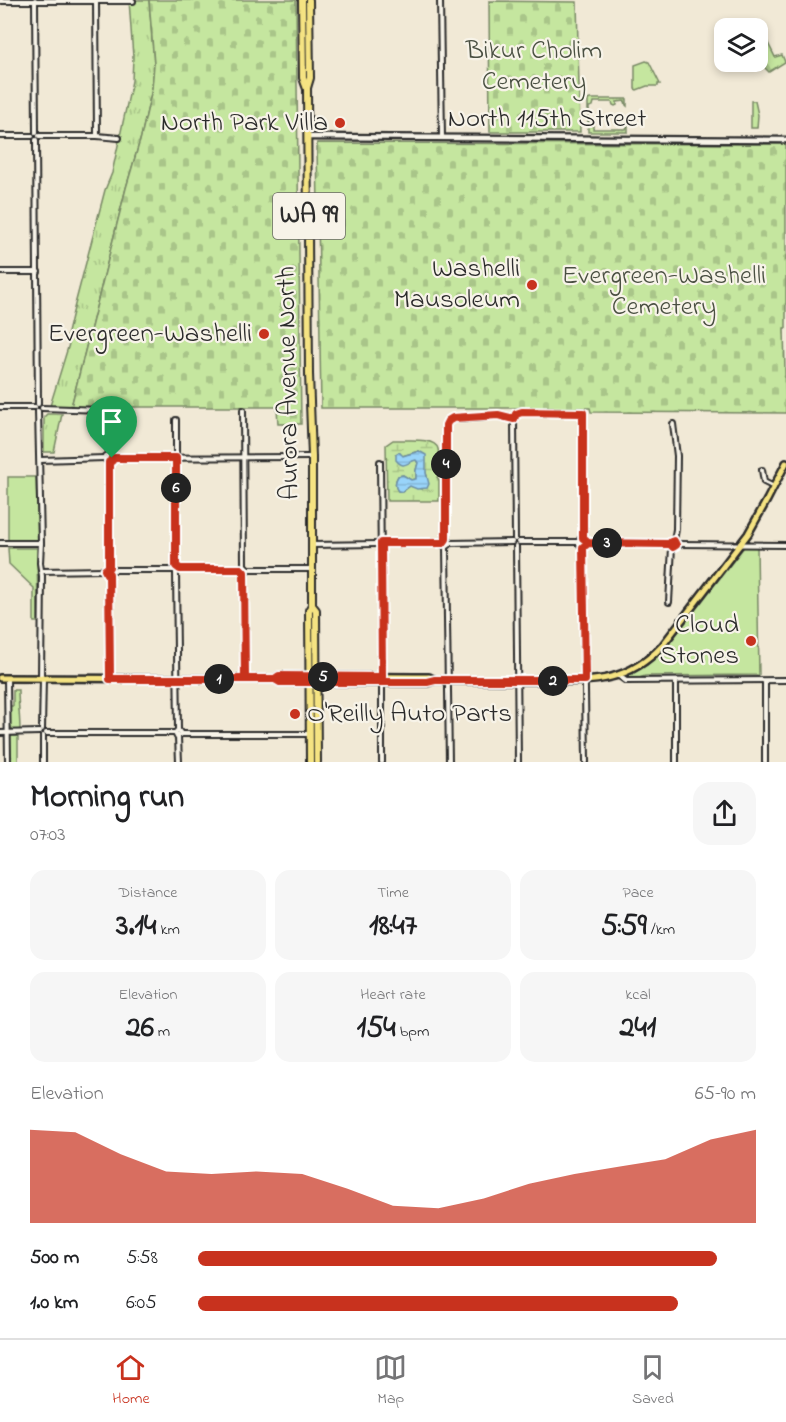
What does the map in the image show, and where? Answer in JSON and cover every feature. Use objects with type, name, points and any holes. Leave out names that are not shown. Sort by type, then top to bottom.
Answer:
[{"type":"highway","name":"Aurora Avenue North","points":[[302,0],[303,78],[307,89]]},
{"type":"highway","name":"Aurora Avenue North","points":[[309,0],[310,78],[307,89],[309,365],[312,457],[312,605],[316,610],[310,762]]},
{"type":"highway","name":"Aurora Avenue North","points":[[314,679],[316,762]]},
{"type":"main road","points":[[0,678],[275,679],[280,682],[314,679],[382,680],[429,677],[435,680],[517,681],[603,679],[618,675],[639,666],[662,646],[741,544],[755,523],[786,463]]},
{"type":"street","points":[[35,0],[43,762]]},
{"type":"street","points":[[96,0],[97,136]]},
{"type":"street","points":[[440,0],[442,138]]},
{"type":"street","points":[[0,1],[133,1]]},
{"type":"street","points":[[0,136],[119,138]]},
{"type":"street","name":"North 115th Street","points":[[308,137],[786,140]]},
{"type":"street","points":[[0,272],[38,272]]},
{"type":"street","points":[[0,407],[107,412],[110,679]]},
{"type":"street","points":[[243,410],[245,679]]},
{"type":"street","points":[[518,762],[514,419],[516,414],[522,412],[583,413],[581,540]]},
{"type":"street","points":[[449,762],[446,425],[453,418],[498,415],[514,419]]},
{"type":"street","points":[[176,420],[179,762]]},
{"type":"street","points":[[669,602],[676,529],[677,456],[674,424]]},
{"type":"street","points":[[40,460],[312,457]]},
{"type":"street","points":[[380,462],[382,762]]},
{"type":"street","points":[[762,470],[764,482],[774,487]]},
{"type":"street","points":[[312,545],[586,540],[585,762]]},
{"type":"street","points":[[0,543],[41,543]]},
{"type":"street","points":[[585,545],[786,545]]},
{"type":"street","points":[[41,571],[312,569]]},
{"type":"street","points":[[618,675],[626,681],[786,680]]},
{"type":"street","points":[[8,678],[8,762]]},
{"type":"street","points":[[676,681],[676,762]]},
{"type":"street","points":[[765,681],[765,762]]},
{"type":"street","points":[[0,733],[310,735]]},
{"type":"green space","points":[[129,0],[149,0],[154,64],[152,89],[71,407],[50,406],[69,344],[67,337],[72,316],[105,190],[112,173],[132,81],[133,57]]},
{"type":"green space","points":[[149,0],[296,0],[301,424],[278,424],[277,407],[71,407],[152,89],[154,64]]},
{"type":"green space","name":"Bikur Cholim Cemetery","points":[[489,1],[577,2],[580,132],[490,132]]},
{"type":"green space","points":[[768,43],[775,57],[782,55],[785,62],[769,72]]},
{"type":"green space","points":[[649,62],[660,84],[637,90],[635,89],[635,65]]},
{"type":"green space","points":[[627,99],[627,106],[625,101],[617,102],[615,106],[612,102],[594,102],[593,106],[589,107],[589,124],[593,125],[593,129],[626,129],[628,124],[628,132],[588,132],[588,100]]},
{"type":"green space","points":[[751,101],[755,101],[758,115],[757,128],[751,128]]},
{"type":"green space","name":"Evergreen-Washelli Cemetery","points":[[317,143],[786,144],[786,328],[784,328],[786,413],[591,412],[590,408],[321,408]]},
{"type":"green space","points":[[47,414],[62,414],[54,452],[44,452],[44,417]]},
{"type":"green space","points":[[393,440],[411,440],[431,442],[436,445],[439,455],[439,475],[437,477],[439,501],[387,501],[386,445]],"holes":[[[419,451],[427,476],[422,489],[410,486],[402,492],[398,491],[395,484],[398,476],[403,475],[411,480],[416,479],[418,463],[416,460],[413,460],[396,454],[399,452],[402,456]]]},
{"type":"green space","points":[[8,477],[36,477],[38,540],[8,540]]},
{"type":"green space","points":[[744,547],[757,547],[759,675],[628,678],[626,676],[647,665],[665,649]]},
{"type":"green space","points":[[8,548],[37,548],[38,622],[34,622],[34,588],[9,564]]},
{"type":"green space","points":[[13,690],[18,690],[20,730],[13,730],[10,726],[9,706],[13,706]]},
{"type":"green space","points":[[10,736],[18,736],[18,762],[11,762]]},
{"type":"water","points":[[419,451],[426,455],[426,473],[429,484],[427,488],[417,489],[410,486],[402,492],[398,491],[395,484],[398,476],[403,475],[411,480],[416,479],[418,463],[416,460],[401,464],[396,460],[396,454],[399,452],[403,456]]},
{"type":"place","name":"North Park Villa","points":[[340,123]]},
{"type":"place","name":"Washelli Mausoleum","points":[[532,285]]},
{"type":"place","name":"Evergreen-Washelli","points":[[264,334]]},
{"type":"place","name":"Cloud Stones","points":[[751,641]]},
{"type":"place","name":"O'Reilly Auto Parts","points":[[295,714]]},
{"type":"route","points":[[112,458],[109,462],[109,567],[105,570],[109,574],[110,679],[212,679],[245,679],[248,679],[275,679],[280,682],[350,683],[435,680],[585,680],[583,547],[587,543],[670,544],[674,541],[676,545],[673,547],[670,544],[633,544],[587,543],[583,538],[583,413],[522,412],[516,414],[514,419],[498,415],[453,418],[446,425],[446,539],[443,543],[381,543],[382,677],[279,676],[275,679],[245,679],[244,572],[241,569],[180,569],[176,566],[176,458],[112,458]]}]
